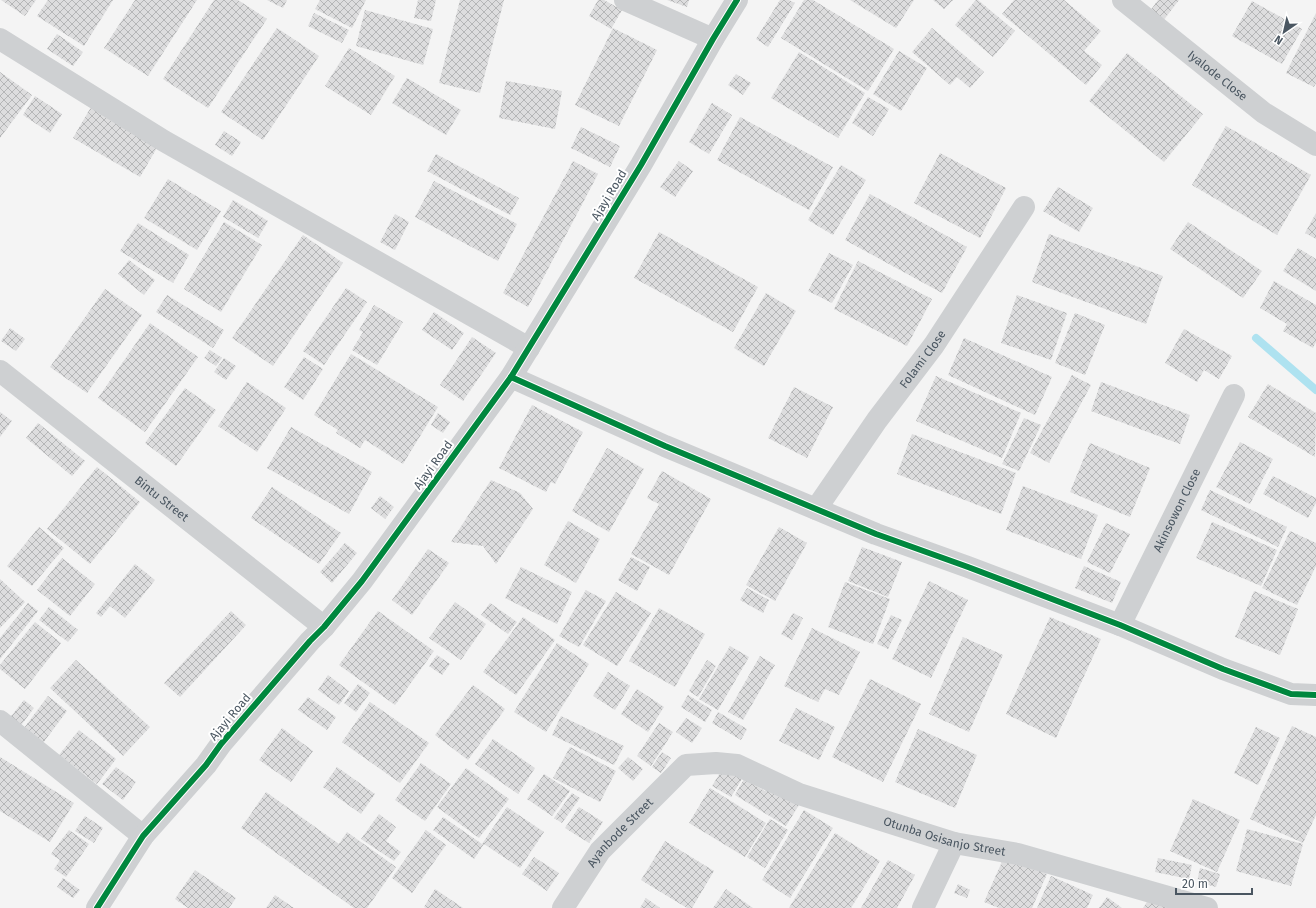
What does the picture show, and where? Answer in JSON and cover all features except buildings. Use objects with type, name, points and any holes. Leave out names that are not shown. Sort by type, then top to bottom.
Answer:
[{"type":"street","points":[[625,0],[712,39]]},
{"type":"street","name":"Ajayi Road","points":[[97,908],[143,836],[206,765],[221,744],[310,641],[324,627],[362,581],[511,377],[641,165],[712,39],[737,0]]},
{"type":"street","name":"Iyalode Close","points":[[1123,0],[1264,113],[1316,145]]},
{"type":"street","points":[[0,39],[164,141],[529,348]]},
{"type":"street","name":"Folami Close","points":[[816,508],[877,420],[934,345],[1024,207]]},
{"type":"street","name":"Bintu Street","points":[[0,370],[324,627]]},
{"type":"street","points":[[511,377],[666,446],[876,534],[1120,625],[1223,668],[1291,694],[1316,695]]},
{"type":"street","name":"Akinsowon Close","points":[[1120,625],[1234,395]]},
{"type":"street","points":[[0,721],[143,836]]},
{"type":"street","name":"Otunba Osisanjo Street","points":[[686,765],[716,763],[737,765],[799,794],[954,843],[1018,854],[1207,908]]},
{"type":"street","name":"Ayanbode Street","points":[[563,908],[600,851],[686,765]]},
{"type":"street","points":[[923,908],[954,843]]},
{"type":"waterway","points":[[1256,338],[1316,390]]},
{"type":"cycle path","points":[[97,908],[143,836],[206,765],[221,744],[310,641],[324,627],[362,581],[511,377],[641,165],[737,0]]},
{"type":"cycle path","points":[[511,377],[665,446],[876,534],[968,567],[1120,625],[1223,669],[1291,694],[1316,695]]}]
